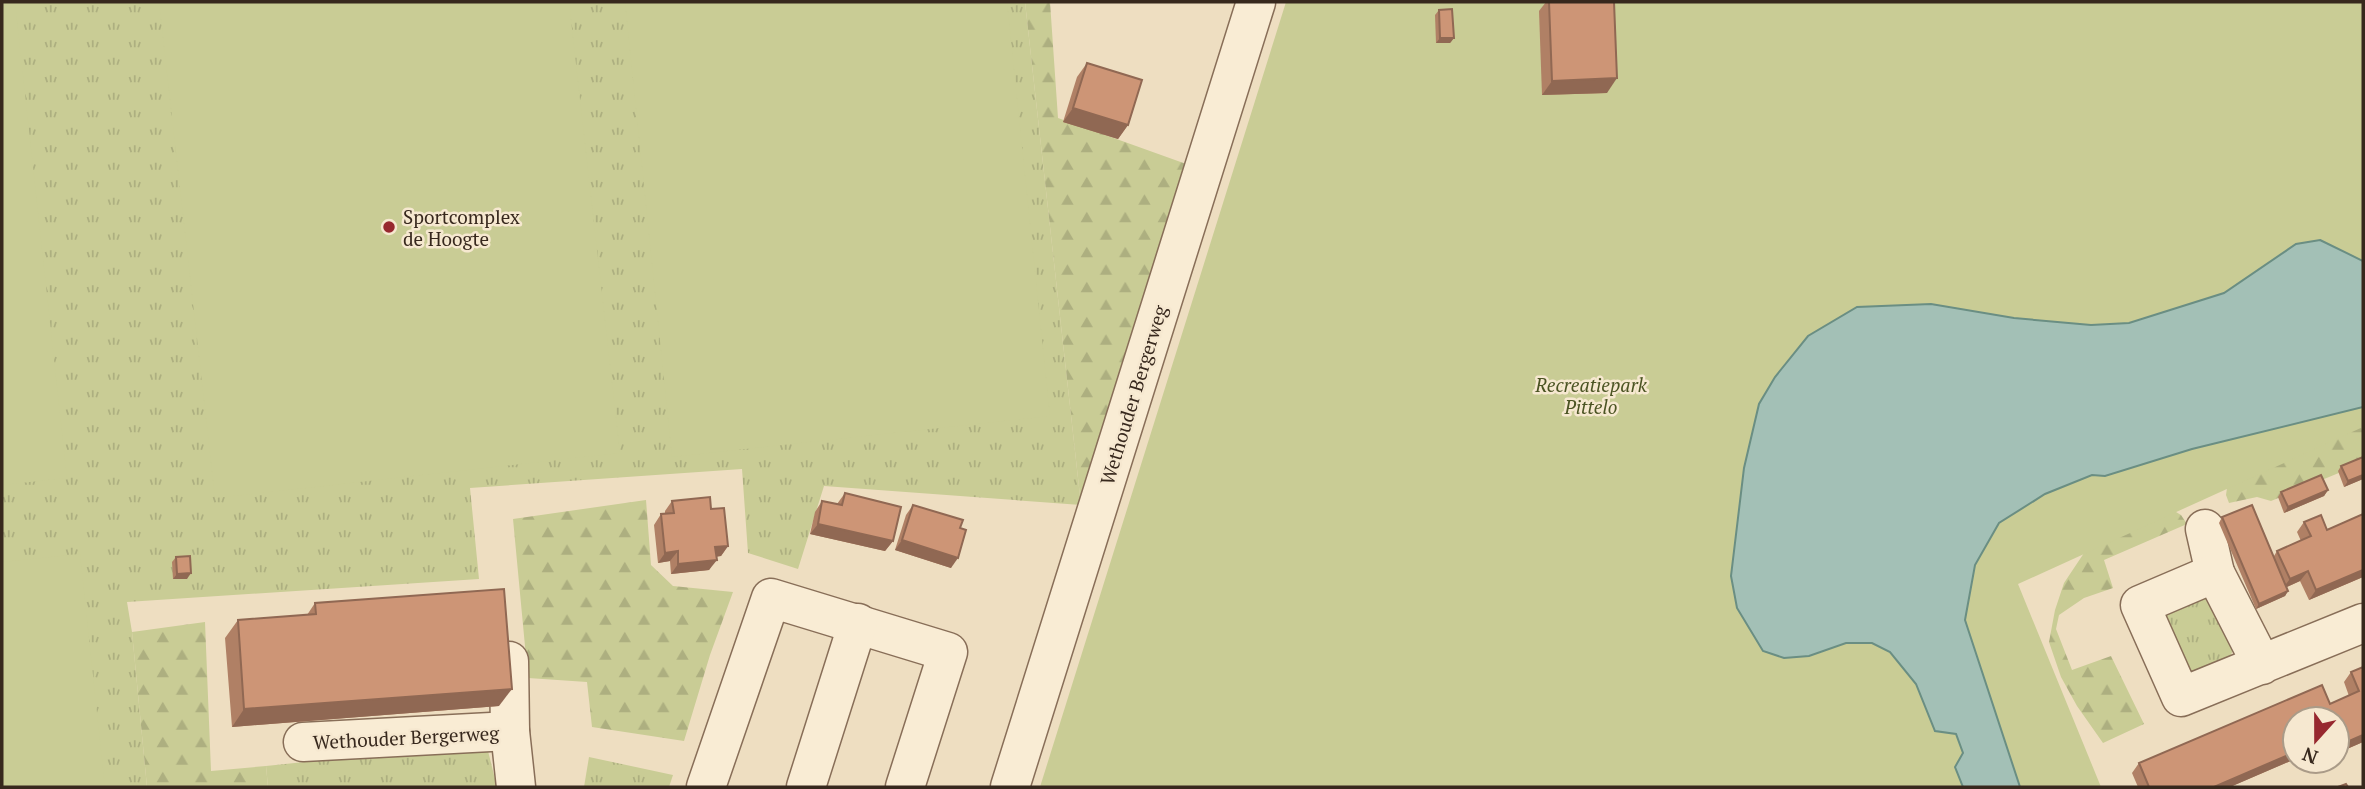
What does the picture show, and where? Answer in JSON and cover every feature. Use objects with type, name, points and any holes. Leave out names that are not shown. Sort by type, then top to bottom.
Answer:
[{"type":"street","name":"Wethouder Bergerweg","points":[[1010,787],[1256,2]]},
{"type":"street","points":[[2205,528],[2215,573],[2262,665]]},
{"type":"street","points":[[2215,573],[2140,605],[2181,697],[2363,623]]},
{"type":"street","points":[[706,787],[771,598],[948,652],[905,787]]},
{"type":"street","points":[[806,787],[858,624]]},
{"type":"street","name":"Wethouder Bergerweg","points":[[509,661],[510,731],[516,787]]},
{"type":"street","name":"Wethouder Bergerweg","points":[[303,743],[510,731]]},
{"type":"green space","points":[[2,2],[1025,2],[1081,505],[824,486],[798,569],[748,553],[742,469],[470,488],[479,579],[127,602],[147,787],[2,787]]},
{"type":"green space","points":[[2,2],[15,2],[67,478],[2,485]]},
{"type":"green space","name":"Sportcomplex de Hoogte","points":[[159,2],[569,2],[620,453],[215,498]]},
{"type":"green space","points":[[625,2],[1007,2],[1050,416],[672,457]]},
{"type":"green space","points":[[1025,2],[1050,2],[1058,118],[1189,165],[1081,505]]},
{"type":"green space","name":"Recreatiepark Pittelo","points":[[1286,2],[2363,2],[2363,427],[2018,584],[2101,787],[1040,787]]},
{"type":"green space","points":[[2363,407],[2363,463],[2271,501],[2257,497],[2229,503],[2226,495],[2229,474]]},
{"type":"green space","points":[[646,500],[651,565],[673,586],[733,592],[710,655],[684,741],[592,727],[587,682],[528,678],[513,519]]},
{"type":"green space","points":[[2171,509],[2181,515],[2187,524],[2104,560],[2113,588],[2084,598],[2059,615],[2056,629],[2072,670],[2111,656],[2144,724],[2103,743],[2061,677],[2049,642],[2055,610],[2064,583],[2088,547]]},
{"type":"green space","points":[[80,554],[105,787],[2,787],[2,562]]},
{"type":"green space","points":[[2204,591],[2234,645],[2229,658],[2224,662],[2191,674],[2161,609]]},
{"type":"green space","points":[[205,622],[211,771],[266,766],[268,787],[147,787],[132,632]]},
{"type":"green space","points":[[486,743],[497,787],[268,787],[266,766]]},
{"type":"green space","points":[[589,757],[673,775],[669,787],[584,787]]},
{"type":"water","points":[[2320,240],[2363,261],[2363,407],[2192,449],[2105,476],[2092,475],[2045,494],[1999,523],[1975,565],[1965,620],[2020,787],[1963,787],[1955,767],[1963,753],[1956,734],[1935,731],[1916,684],[1890,652],[1872,643],[1846,643],[1809,656],[1784,658],[1763,651],[1737,608],[1731,576],[1744,468],[1759,404],[1775,377],[1808,336],[1857,307],[1931,304],[2014,318],[2091,325],[2129,323],[2224,293],[2296,244]]},
{"type":"building","points":[[1549,2],[1614,2],[1617,78],[1552,81]]},
{"type":"building","points":[[1452,9],[1454,38],[1440,38],[1439,10]]},
{"type":"building","points":[[1087,63],[1142,80],[1128,125],[1073,108]]},
{"type":"building","points":[[2363,457],[2363,475],[2348,481],[2341,466]]},
{"type":"building","points":[[2321,475],[2328,490],[2288,507],[2281,492]]},
{"type":"building","points":[[845,493],[901,507],[893,541],[818,524],[822,501],[842,505]]},
{"type":"building","points":[[710,497],[711,509],[724,508],[728,546],[715,547],[717,560],[678,564],[678,551],[665,553],[661,514],[674,513],[672,501]]},
{"type":"building","points":[[913,505],[963,520],[960,528],[966,530],[958,558],[902,540]]},
{"type":"building","points":[[2252,505],[2288,591],[2259,604],[2222,517]]},
{"type":"building","points":[[2363,514],[2363,570],[2316,590],[2308,571],[2290,579],[2277,551],[2311,536],[2304,522],[2321,515],[2327,530]]},
{"type":"building","points":[[190,556],[191,573],[177,574],[176,557]]},
{"type":"building","points":[[504,589],[512,689],[244,709],[238,620],[316,614],[315,603]]},
{"type":"building","points":[[2363,667],[2363,735],[2351,740],[2351,705],[2281,705],[2281,758],[2214,787],[2149,787],[2139,763],[2322,685],[2330,704],[2359,691],[2351,672]]},
{"type":"place","name":"Sportcomplex de Hoogte","points":[[389,227]]}]
